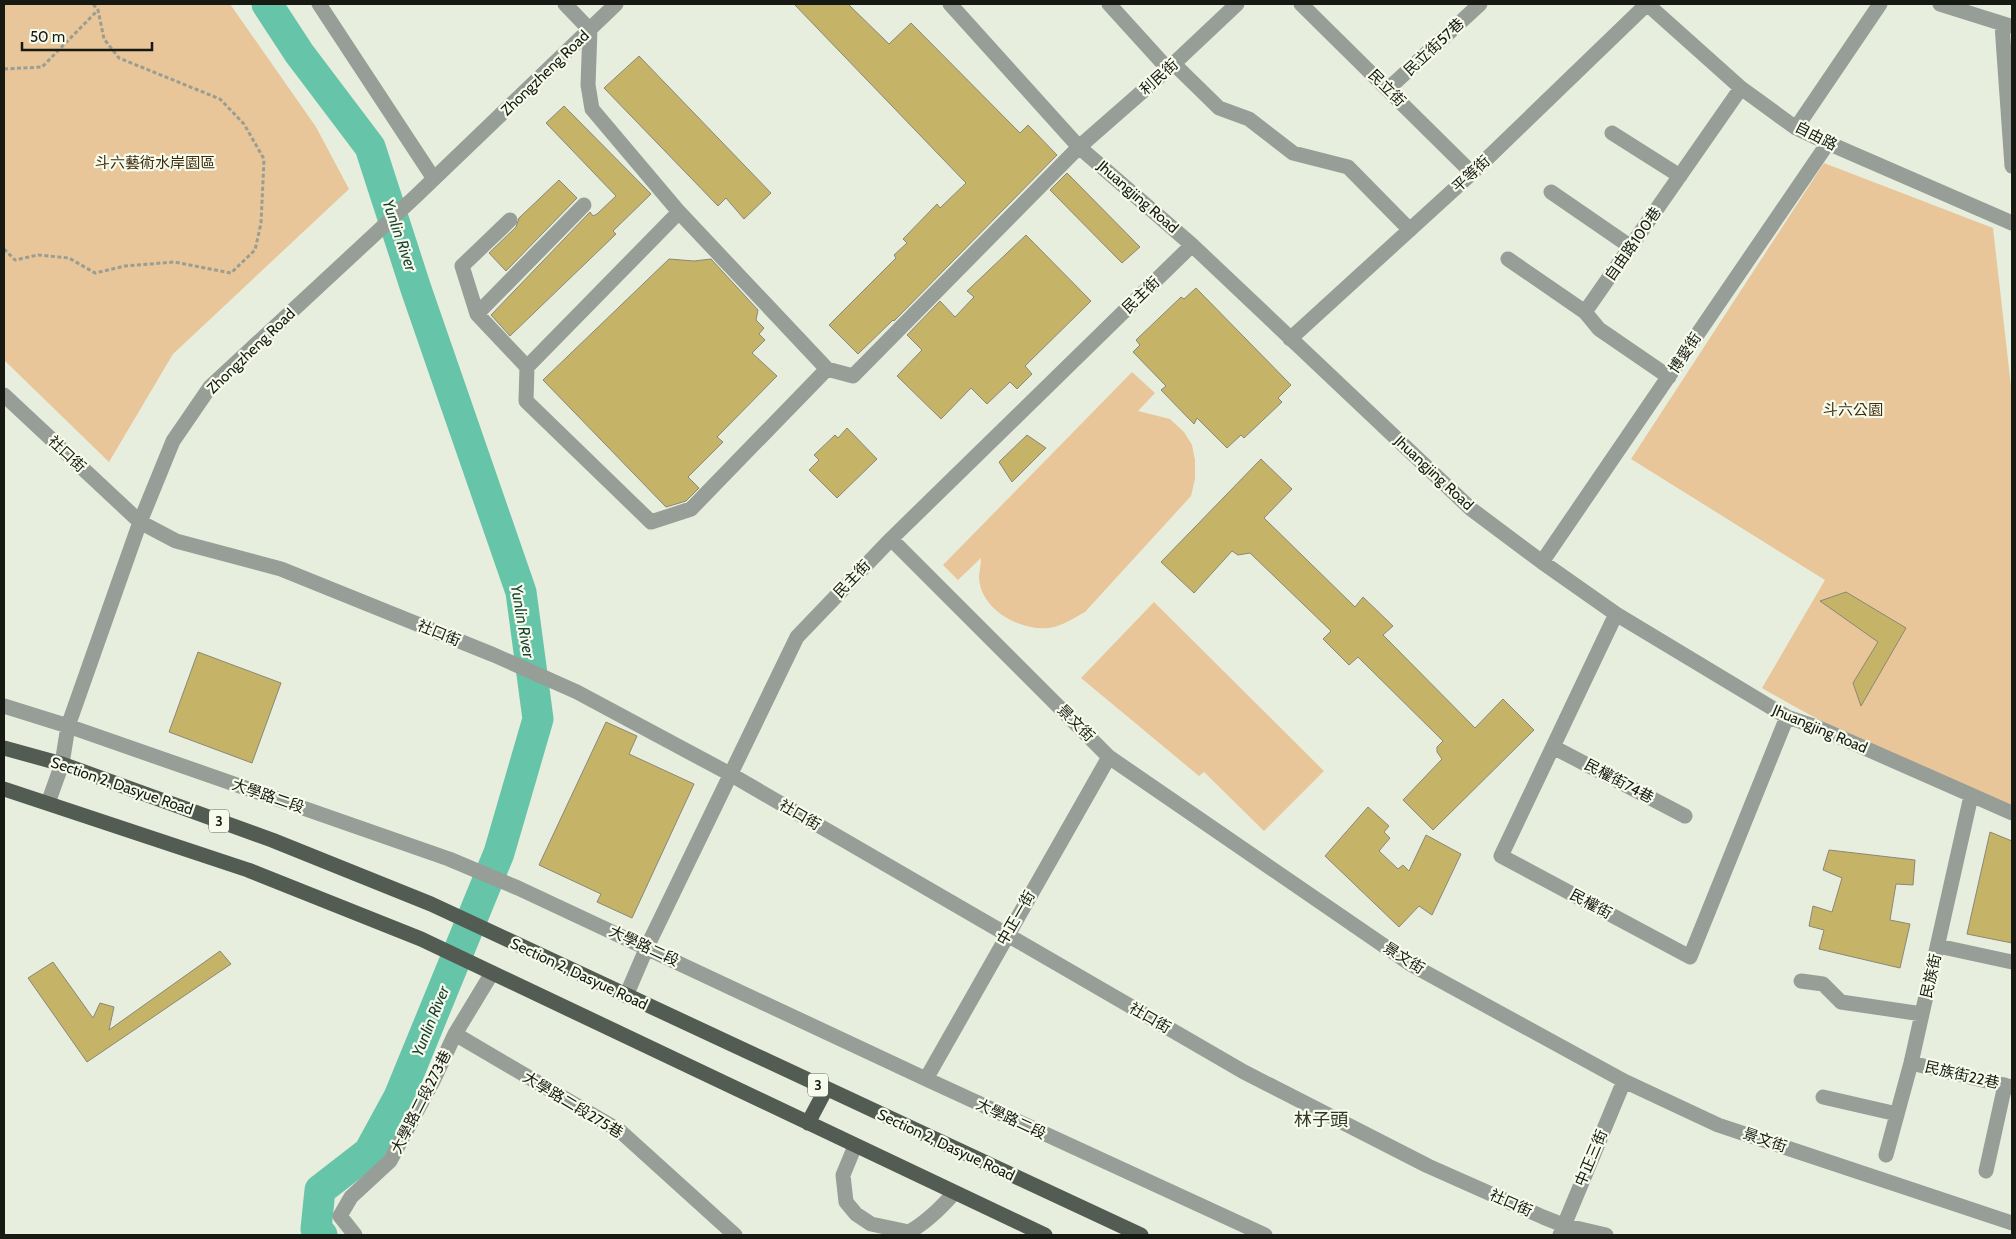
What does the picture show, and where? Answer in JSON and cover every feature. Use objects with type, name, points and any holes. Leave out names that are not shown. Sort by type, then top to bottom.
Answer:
[{"type":"main road","name":"Section 2, Dasyue Road","points":[[4,748],[62,764],[272,840],[431,904],[1141,1235]]},
{"type":"main road","points":[[4,789],[248,870],[421,940],[1046,1235]]},
{"type":"main road","points":[[808,1124],[826,1089]]},
{"type":"street","points":[[319,4],[434,179]]},
{"type":"street","points":[[565,4],[590,30],[588,85],[592,109],[679,212],[827,369],[691,509],[651,522],[526,401],[527,367],[679,212]]},
{"type":"street","name":"Zhongzheng Road","points":[[48,803],[62,764],[68,726],[140,522],[173,441],[210,387],[416,196],[616,4]]},
{"type":"street","name":"Jhuangjing Road","points":[[950,4],[1079,148],[1192,245],[1471,509],[1616,614],[1787,718],[1825,731],[2012,813]]},
{"type":"street","points":[[1109,4],[1171,66],[1219,108],[1249,119],[1293,153],[1348,167],[1410,230]]},
{"type":"street","name":"利民街","points":[[827,369],[853,376],[1079,148],[1237,4]]},
{"type":"street","name":"民立街","points":[[1303,4],[1472,173]]},
{"type":"street","name":"民立街57巷","points":[[1388,89],[1480,4]]},
{"type":"street","name":"自由路","points":[[1647,4],[1741,88],[1796,128],[2012,224]]},
{"type":"street","name":"平等街","points":[[1290,339],[1472,173],[1647,4]]},
{"type":"street","points":[[1796,128],[1880,4]]},
{"type":"street","points":[[1940,4],[2007,26],[2012,165]]},
{"type":"street","name":"自由路100巷","points":[[1585,312],[1741,88]]},
{"type":"street","points":[[1612,133],[1680,176]]},
{"type":"street","name":"博愛街","points":[[1542,562],[1828,143]]},
{"type":"street","points":[[1551,192],[1631,247]]},
{"type":"street","points":[[477,314],[584,206]]},
{"type":"street","points":[[510,220],[462,266],[477,314],[527,367]]},
{"type":"street","name":"民主街","points":[[626,996],[647,947],[797,637],[891,538],[1192,245]]},
{"type":"street","points":[[1508,259],[1585,312],[1599,329],[1669,377]]},
{"type":"street","name":"社口街","points":[[4,395],[140,522],[176,541],[281,569],[494,655],[578,692],[730,774],[1244,1072],[1428,1166],[1562,1230],[1606,1235]]},
{"type":"street","name":"景文街","points":[[891,538],[1109,756],[1412,965],[1624,1081],[1718,1125],[2012,1223]]},
{"type":"street","name":"民權街","points":[[1616,614],[1501,856],[1690,957],[1787,718]]},
{"type":"street","name":"大學路二段","points":[[4,706],[68,726],[449,859],[518,888],[647,947],[926,1080],[1265,1235]]},
{"type":"street","name":"民權街74巷","points":[[1553,747],[1685,816]]},
{"type":"street","name":"中正一街","points":[[926,1080],[1109,756]]},
{"type":"street","name":"民族街","points":[[1886,1155],[1911,1064],[1971,796]]},
{"type":"street","points":[[1938,946],[2012,962]]},
{"type":"street","points":[[455,1034],[487,970]]},
{"type":"street","points":[[1802,981],[1823,984],[1841,1002],[1922,1014]]},
{"type":"street","name":"大學路二段273巷","points":[[355,1235],[340,1216],[351,1197],[390,1161],[433,1081],[455,1034]]},
{"type":"street","name":"大學路二段275巷","points":[[455,1034],[620,1131],[735,1235]]},
{"type":"street","name":"民族街22巷","points":[[1911,1064],[2009,1086]]},
{"type":"street","name":"中正三街","points":[[1562,1230],[1624,1081]]},
{"type":"street","points":[[1986,1171],[2009,1086]]},
{"type":"street","points":[[1823,1097],[1897,1114]]},
{"type":"street","points":[[855,1146],[843,1175],[846,1202],[856,1214],[871,1224],[909,1232],[922,1225],[954,1193]]},
{"type":"path","points":[[4,250],[15,260],[38,255],[69,258],[94,274],[125,266],[174,262],[231,273],[255,250],[261,223],[264,159],[244,124],[220,99],[120,58],[104,39],[98,10],[93,4]]},
{"type":"path","points":[[4,69],[42,67],[98,10]]},
{"type":"green space","name":"斗六藝術水岸園區","points":[[4,4],[230,4],[316,127],[349,189],[173,354],[109,462],[4,360]]},
{"type":"green space","name":"斗六公園","points":[[1824,163],[1993,228],[2012,395],[2012,811],[1854,738],[1762,688],[1825,580],[1631,459]]},
{"type":"green space","points":[[1132,372],[1155,393],[1138,411],[1170,419],[1184,432],[1192,445],[1195,460],[1195,479],[1191,496],[1085,612],[1063,624],[1049,628],[1026,626],[1015,622],[994,609],[981,589],[979,578],[981,558],[958,580],[943,565]]},
{"type":"green space","points":[[1154,602],[1324,771],[1264,831],[1204,772],[1199,776],[1081,678]]},
{"type":"building","points":[[794,4],[848,4],[889,44],[911,23],[1020,133],[1028,125],[1057,155],[894,321],[858,354],[829,325],[896,258],[894,255],[907,243],[903,239],[937,204],[940,208],[966,183]]},
{"type":"building","points":[[639,56],[771,193],[744,219],[726,198],[718,206],[604,88]]},
{"type":"building","points":[[564,106],[651,194],[613,231],[616,234],[510,336],[491,315],[590,212],[593,216],[597,214],[616,196],[546,123]]},
{"type":"building","points":[[1067,173],[1140,247],[1122,263],[1050,190]]},
{"type":"building","points":[[559,180],[577,198],[506,271],[489,253],[516,227],[519,218]]},
{"type":"building","points":[[1026,235],[1091,301],[1025,366],[1032,374],[1017,389],[1010,382],[987,404],[971,388],[941,419],[897,376],[922,350],[907,335],[940,301],[955,317],[974,297],[967,291]]},
{"type":"building","points":[[669,259],[694,261],[711,259],[758,310],[756,320],[764,328],[759,334],[765,340],[752,353],[777,376],[717,437],[723,442],[688,477],[699,488],[686,501],[666,507],[543,380]]},
{"type":"building","points":[[1196,288],[1291,385],[1278,398],[1282,402],[1244,438],[1241,435],[1227,448],[1197,418],[1194,424],[1161,390],[1166,386],[1133,352],[1140,345],[1136,340],[1181,297],[1184,299]]},
{"type":"building","points":[[847,428],[877,459],[837,498],[809,470],[819,460],[814,455],[835,435],[838,438]]},
{"type":"building","points":[[1027,435],[1046,448],[1012,482],[999,462]]},
{"type":"building","points":[[1261,459],[1292,489],[1264,518],[1355,607],[1363,597],[1393,626],[1383,635],[1475,728],[1503,699],[1534,730],[1433,830],[1403,800],[1442,759],[1437,752],[1437,747],[1443,741],[1358,657],[1349,665],[1323,639],[1331,631],[1250,553],[1238,555],[1232,551],[1194,593],[1161,562]]},
{"type":"building","points":[[1846,592],[1906,628],[1861,706],[1853,683],[1878,642],[1820,601]]},
{"type":"building","points":[[198,652],[281,683],[252,763],[169,732]]},
{"type":"building","points":[[606,722],[637,736],[629,754],[694,784],[632,918],[597,902],[601,894],[539,865]]},
{"type":"building","points":[[1368,807],[1389,826],[1384,832],[1390,838],[1379,851],[1398,869],[1403,865],[1409,871],[1426,835],[1461,854],[1432,915],[1419,906],[1399,927],[1325,856]]},
{"type":"building","points":[[1990,832],[2012,841],[2012,943],[1967,934]]},
{"type":"building","points":[[1829,850],[1915,860],[1913,885],[1896,884],[1890,920],[1910,924],[1900,968],[1819,949],[1824,930],[1809,926],[1813,906],[1832,912],[1842,878],[1823,870]]},
{"type":"building","points":[[220,951],[231,964],[87,1062],[28,978],[53,962],[93,1018],[100,1003],[114,1007],[109,1030]]},
{"type":"waterway","name":"Yunlin River","points":[[267,4],[299,53],[370,147],[416,289],[521,592],[538,719],[499,853],[399,1097],[369,1152],[320,1190],[316,1229],[322,1235]]},
{"type":"district","name":"林子頭","points":[[1321,1120]]}]
